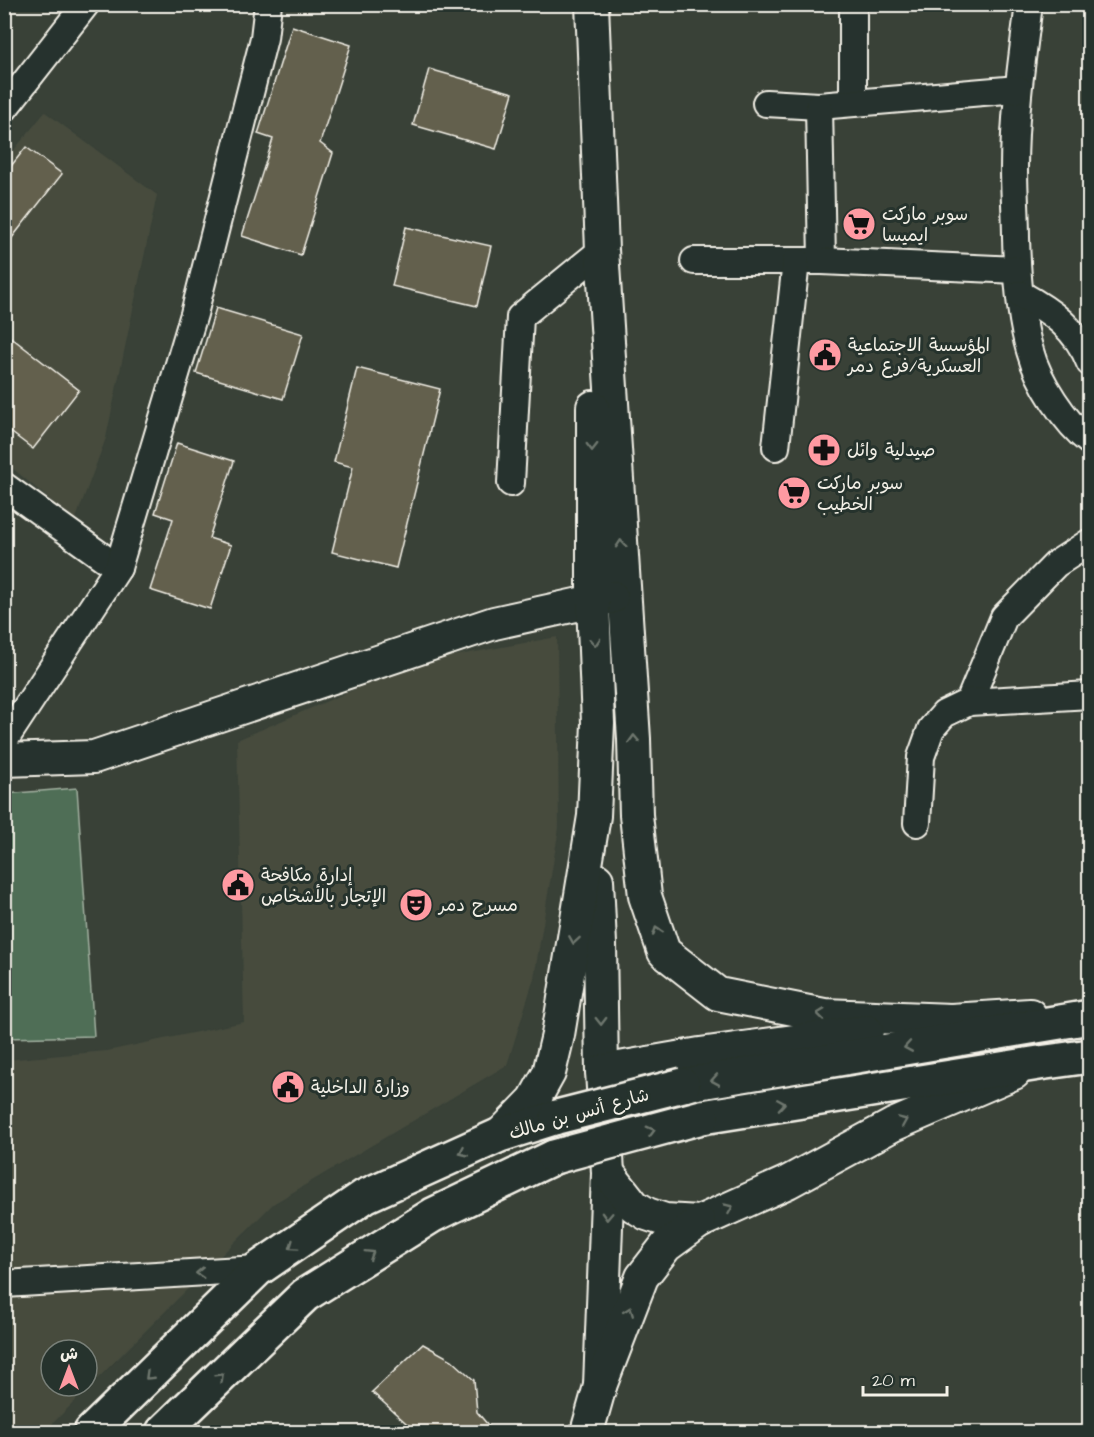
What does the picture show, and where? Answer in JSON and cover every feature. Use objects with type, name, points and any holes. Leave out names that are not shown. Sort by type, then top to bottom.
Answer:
[{"type":"main road","name":"شارع أنس بن مالك","points":[[91,1432],[258,1269],[365,1196],[500,1135],[557,1117],[683,1085],[1089,1017]]},
{"type":"main road","name":"شارع أنس بن مالك","points":[[163,1432],[305,1295],[433,1215],[554,1157],[702,1118],[1089,1056]]},
{"type":"street","points":[[4,109],[86,4]]},
{"type":"street","points":[[4,741],[118,568],[194,314],[264,38],[268,4]]},
{"type":"street","points":[[592,4],[606,327],[640,855],[645,896],[664,952],[718,994],[824,1015],[951,1020]]},
{"type":"street","points":[[853,4],[853,103]]},
{"type":"street","points":[[1029,4],[1018,89],[1014,168],[1019,282],[1030,352],[1052,400],[1081,436],[1089,442]]},
{"type":"street","points":[[766,103],[819,106],[1018,89]]},
{"type":"street","points":[[819,106],[822,261]]},
{"type":"street","points":[[511,483],[520,317],[602,250]]},
{"type":"street","points":[[694,261],[822,261],[1019,282],[1072,330],[1088,357]]},
{"type":"street","points":[[776,447],[796,261]]},
{"type":"street","points":[[600,1386],[608,1173],[602,1071],[600,944],[594,816],[598,723],[593,602],[592,419],[597,358],[606,327]]},
{"type":"street","points":[[4,486],[118,568]]},
{"type":"street","points":[[969,702],[1004,617],[1056,564],[1089,542]]},
{"type":"street","points":[[4,760],[94,757],[495,623],[624,594]]},
{"type":"street","points":[[917,823],[921,757],[931,729],[944,714],[969,702],[1089,695]]},
{"type":"street","points":[[500,1135],[534,1100],[549,1073],[558,1035],[594,816]]},
{"type":"street","points":[[602,1071],[700,1054],[951,1020],[1089,1011]]},
{"type":"street","points":[[587,1432],[600,1386],[642,1277],[666,1246],[699,1222],[788,1182],[893,1125],[1039,1063]]},
{"type":"street","points":[[608,1173],[634,1206],[647,1215],[665,1220],[699,1222]]},
{"type":"street","points":[[4,1284],[258,1269]]},
{"type":"shaded area","points":[[45,112],[157,195],[106,438],[75,521],[5,462],[5,161]]},
{"type":"shaded area","points":[[557,637],[559,828],[534,978],[507,1065],[273,1204],[99,1377],[99,1338],[39,1338],[39,1398],[78,1398],[44,1432],[5,1432],[5,1060],[107,1051],[244,1022],[237,740],[415,663]]},
{"type":"green space","points":[[77,788],[94,1036],[5,1038],[5,794]]},
{"type":"building","points":[[292,26],[351,45],[320,143],[333,153],[301,255],[242,236],[273,139],[258,134]]},
{"type":"building","points":[[429,69],[513,93],[496,149],[413,125]]},
{"type":"building","points":[[26,147],[62,174],[4,248],[4,175]]},
{"type":"building","points":[[406,227],[491,246],[477,306],[392,286]]},
{"type":"building","points":[[216,308],[303,334],[283,399],[196,373]]},
{"type":"building","points":[[4,332],[79,390],[33,449],[4,427]]},
{"type":"building","points":[[357,368],[440,389],[396,568],[332,552],[353,467],[334,462]]},
{"type":"building","points":[[177,443],[234,461],[209,538],[231,545],[210,609],[150,590],[173,519],[155,513]]},
{"type":"building","points":[[423,1344],[452,1360],[474,1380],[477,1412],[494,1432],[416,1432],[372,1392]]},
{"type":"place","name":"سوبر ماركت ايميسا","points":[[859,224]]},
{"type":"place","name":"المؤسسة الاجتماعية العسكرية/فرع دمر","points":[[825,355]]},
{"type":"place","name":"صيدلية وائل","points":[[824,450]]},
{"type":"place","name":"سوبر ماركت الخطيب","points":[[794,493]]},
{"type":"place","name":"إدارة مكافحة الإتجار بالأشخاص","points":[[238,885]]},
{"type":"place","name":"مسرح دمر","points":[[416,905]]},
{"type":"place","name":"وزارة الداخلية","points":[[288,1087]]}]
